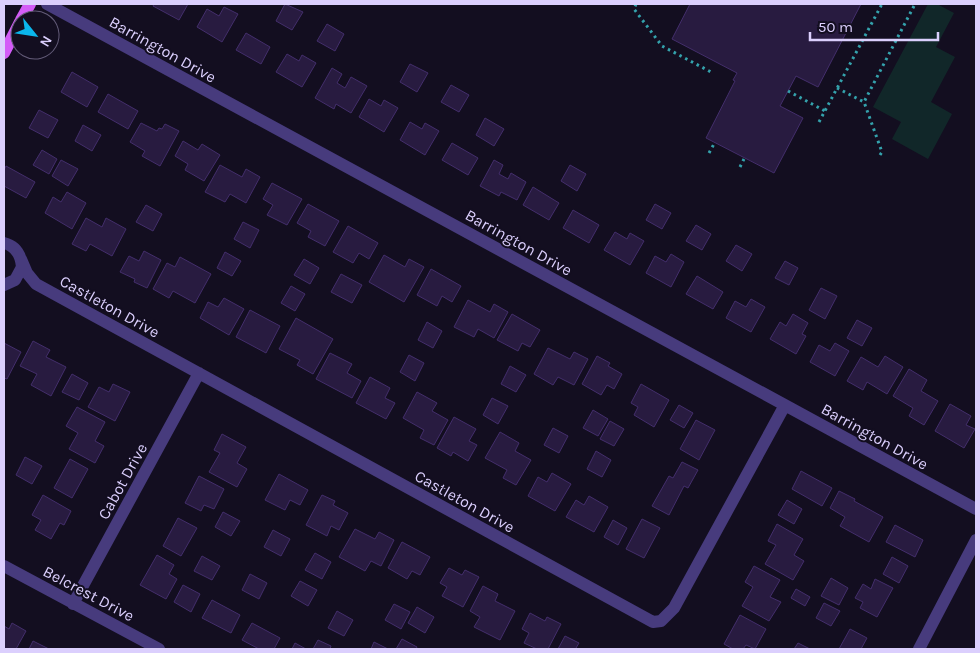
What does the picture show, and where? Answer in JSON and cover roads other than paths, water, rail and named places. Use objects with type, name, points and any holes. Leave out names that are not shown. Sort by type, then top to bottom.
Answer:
[{"type":"main road","points":[[4,53],[10,42]]},
{"type":"street","name":"Barrington Drive","points":[[47,4],[976,509]]},
{"type":"street","name":"Castleton Drive","points":[[4,243],[13,247],[18,252],[27,273],[36,284]]},
{"type":"street","name":"Castleton Drive","points":[[6,285],[15,280],[19,274],[22,267],[21,259]]},
{"type":"street","name":"Castleton Drive","points":[[6,285],[23,282],[36,284],[654,622],[662,620],[674,608],[785,405]]},
{"type":"street","name":"Cabot Drive","points":[[73,604],[199,373]]},
{"type":"street","points":[[919,649],[976,540]]},
{"type":"street","name":"Belcrest Drive","points":[[4,566],[159,649]]}]
